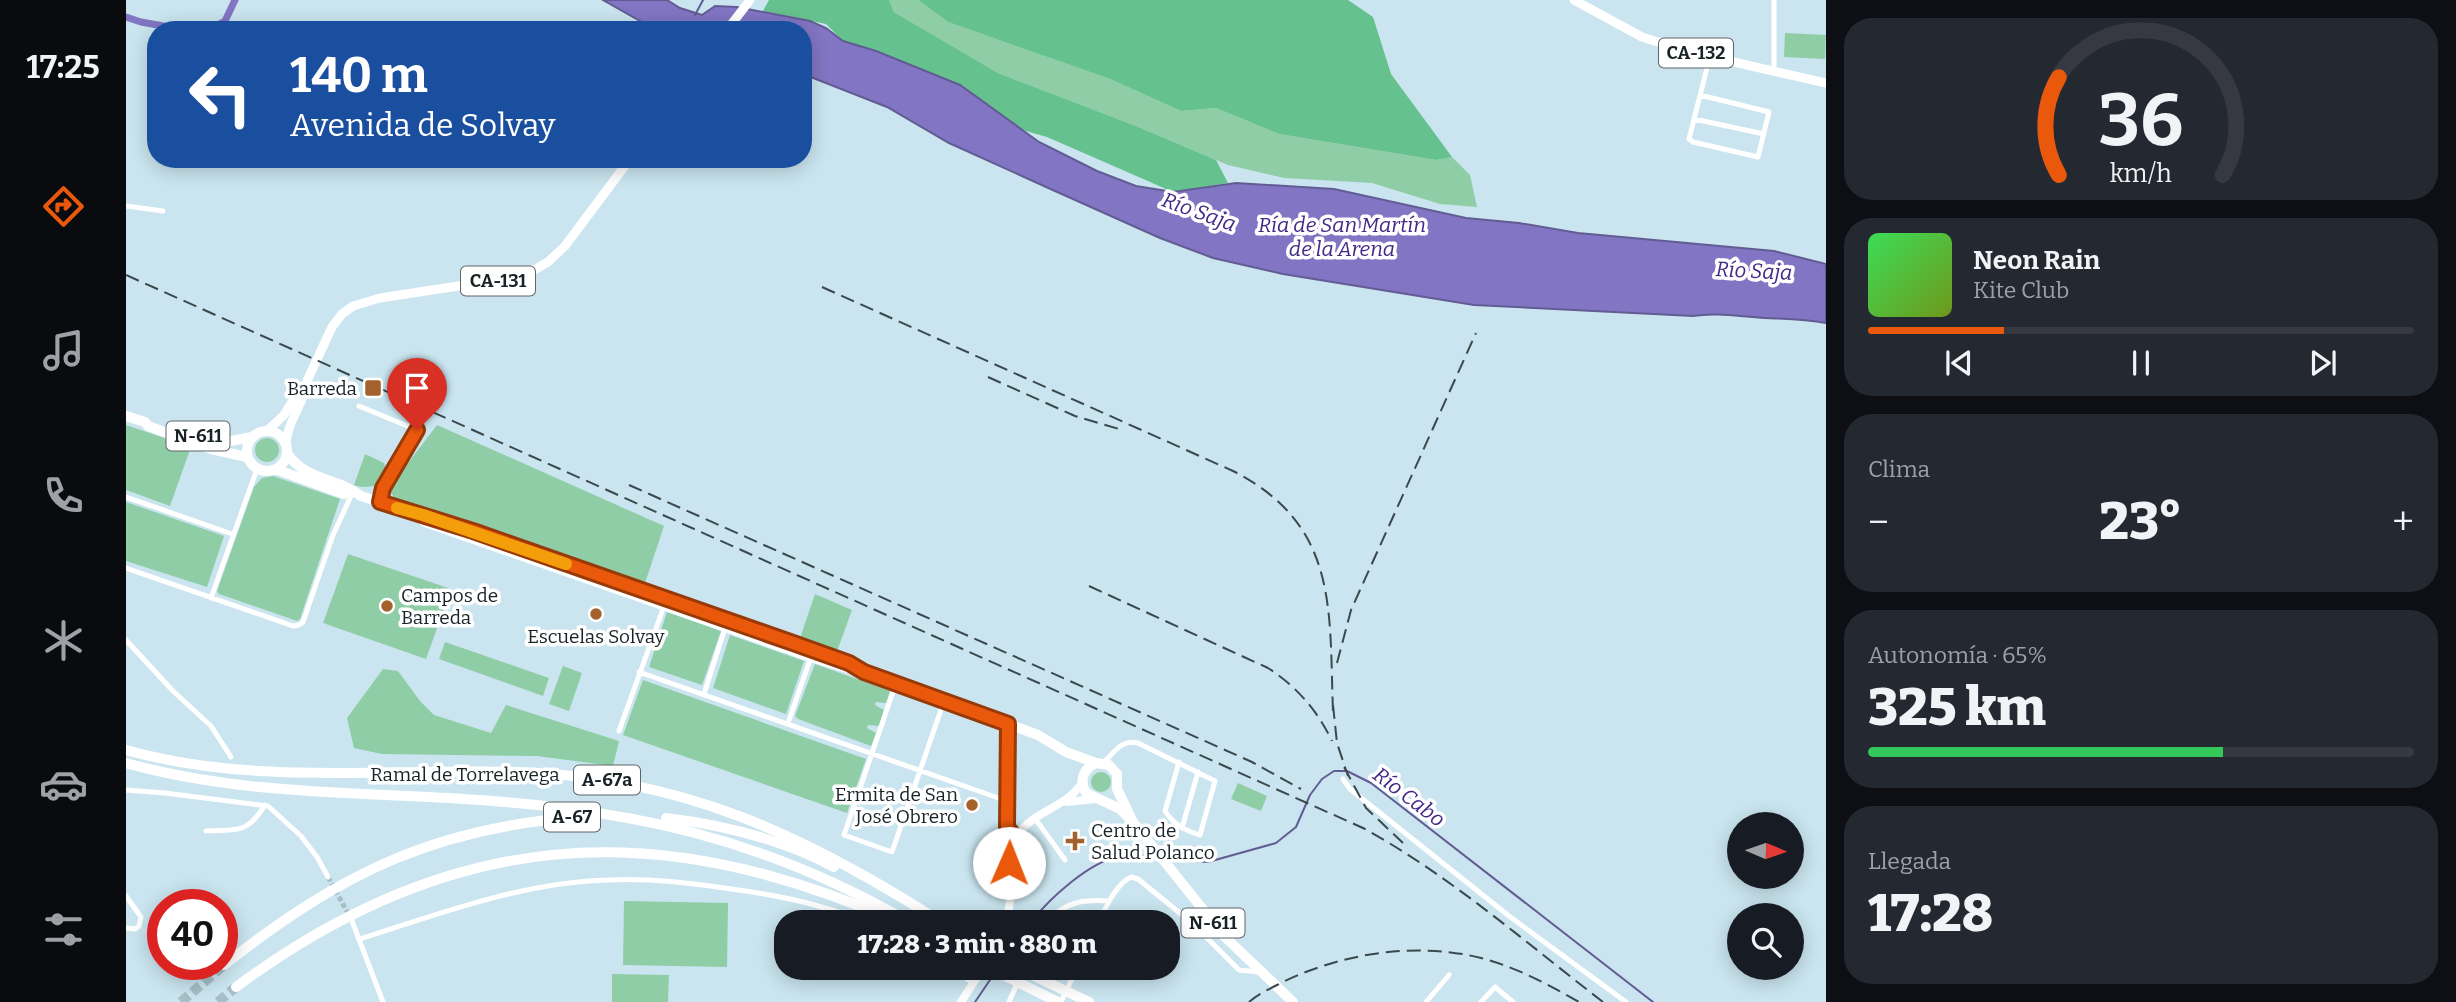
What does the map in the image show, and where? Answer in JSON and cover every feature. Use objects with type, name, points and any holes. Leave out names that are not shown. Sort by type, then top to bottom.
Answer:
[{"type":"highway","name":"N-611","points":[[126,416],[211,449],[247,457],[257,469],[275,470],[473,531],[796,644],[1038,736],[1066,752],[1104,765],[1118,779],[1117,789],[1133,822]]},
{"type":"highway","name":"N-611","points":[[145,422],[151,420],[220,443],[252,437],[267,431],[277,433],[292,461],[306,472],[354,490],[359,496]]},
{"type":"highway","name":"N-611","points":[[247,457],[247,447],[252,437]]},
{"type":"highway","points":[[275,470],[283,463],[286,449]]},
{"type":"highway","name":"N-611","points":[[414,514],[425,523],[847,670],[864,672]]},
{"type":"highway","name":"Ramal de Torrelavega","points":[[126,750],[186,762],[261,771],[516,772],[577,776],[636,785],[707,803],[775,829],[867,877],[921,910]]},
{"type":"highway","name":"N-611","points":[[1066,752],[1083,779],[1086,793],[1120,809],[1133,822],[1218,929],[1290,999]]},
{"type":"highway","name":"Ramal de Torrelavega","points":[[126,763],[192,779],[266,789],[549,806],[619,815],[676,827],[756,851],[827,879],[886,910]]},
{"type":"highway","points":[[1083,779],[1091,766],[1104,765]]},
{"type":"highway","points":[[1099,799],[1108,798],[1117,789]]},
{"type":"highway","name":"A-67","points":[[238,955],[307,903],[404,854],[483,830],[545,819],[595,815],[691,821],[761,836],[828,864],[913,910]]},
{"type":"highway","name":"A-67","points":[[236,987],[304,940],[383,899],[423,883],[472,869],[561,855],[631,852],[737,866],[813,888],[868,910]]},
{"type":"highway","points":[[1014,980],[1059,1002]]},
{"type":"highway","points":[[1043,980],[1088,1001]]},
{"type":"main road","points":[[734,21],[750,0]]},
{"type":"main road","name":"CA-132","points":[[1574,0],[1642,37],[1826,83]]},
{"type":"main road","name":"CA-131","points":[[267,431],[284,415],[308,377],[328,334],[342,314],[363,302],[505,280],[541,267],[563,249],[623,168]]},
{"type":"main road","name":"CA-131","points":[[286,449],[291,419],[306,388],[308,377]]},
{"type":"street","points":[[1774,0],[1774,71]]},
{"type":"street","points":[[1700,94],[1769,111],[1758,157],[1689,139],[1700,94],[1710,56]]},
{"type":"street","points":[[1694,118],[1764,134]]},
{"type":"street","points":[[126,205],[163,211]]},
{"type":"street","points":[[359,406],[417,430]]},
{"type":"street","points":[[380,502],[383,488],[423,419]]},
{"type":"street","points":[[211,598],[257,469]]},
{"type":"street","points":[[126,568],[293,626],[301,624],[332,535],[359,496],[383,488]]},
{"type":"street","points":[[126,496],[232,534]]},
{"type":"street","points":[[619,731],[664,606]]},
{"type":"street","points":[[704,694],[726,628]]},
{"type":"street","points":[[126,640],[173,691],[211,726],[231,757]]},
{"type":"street","points":[[788,723],[811,657]]},
{"type":"street","points":[[639,672],[1007,801]]},
{"type":"street","points":[[896,683],[844,835],[892,852],[944,701]]},
{"type":"street","points":[[1008,724],[1007,827],[1015,838]]},
{"type":"street","points":[[1104,765],[1126,742],[1138,743],[1179,762],[1215,780],[1200,835],[1182,828],[1165,811],[1179,762]]},
{"type":"street","points":[[1104,765],[1118,749]]},
{"type":"street","points":[[1182,828],[1198,772]]},
{"type":"street","points":[[1008,910],[1009,856],[1015,838],[1034,817],[1071,797],[1083,779]]},
{"type":"street","points":[[1343,779],[1350,789],[1431,855],[1626,1002]]},
{"type":"street","points":[[126,790],[265,805],[273,809],[301,836],[328,877]]},
{"type":"street","points":[[1057,805],[1099,799]]},
{"type":"street","points":[[206,831],[238,830],[254,820],[265,805]]},
{"type":"street","points":[[1034,817],[1065,860]]},
{"type":"street","points":[[1105,910],[1126,879],[1138,879],[1192,923],[1239,970],[1261,973]]},
{"type":"street","points":[[360,939],[509,895],[564,884],[608,880],[695,883],[760,892],[831,910]]},
{"type":"street","points":[[126,896],[141,917],[139,926],[135,929],[126,928]]},
{"type":"street","points":[[1059,910],[1069,904],[1092,900],[1109,901]]},
{"type":"street","points":[[352,921],[383,1002]]},
{"type":"street","points":[[1426,1002],[1449,975]]},
{"type":"street","points":[[969,980],[974,983]]},
{"type":"street","points":[[961,1002],[976,980]]},
{"type":"street","points":[[1009,1002],[1019,980]]},
{"type":"street","points":[[1059,1002],[1071,980]]},
{"type":"street","points":[[1481,1002],[1494,987],[1513,1002]]},
{"type":"green space","points":[[769,0],[889,0],[894,12],[998,73],[1216,160],[1228,183],[1173,192],[1047,137],[1019,129],[963,86],[876,51],[843,41],[826,24],[763,11]]},
{"type":"green space","points":[[889,0],[918,0],[948,22],[1110,79],[1181,111],[1216,108],[1279,134],[1436,160],[1452,157],[1470,175],[1477,207],[1440,204],[1372,183],[1284,178],[1228,165],[998,73],[894,12]]},
{"type":"green space","points":[[918,0],[1348,0],[1373,17],[1391,74],[1452,157],[1436,160],[1279,134],[1216,108],[1181,111],[1110,79],[948,22]]},
{"type":"green space","points":[[1785,33],[1826,35],[1825,59],[1784,57]]},
{"type":"green space","points":[[126,425],[191,447],[170,506],[126,490]]},
{"type":"green space","points":[[437,425],[664,526],[644,586],[394,498],[390,490],[392,484]]},
{"type":"green space","points":[[267,438],[276,441],[279,450],[276,459],[267,462],[258,459],[255,450],[258,441]]},
{"type":"green space","points":[[365,454],[384,463],[386,470],[385,476],[378,484],[360,487],[354,485]]},
{"type":"green space","points":[[273,476],[340,499],[300,619],[297,621],[219,594],[217,591],[254,487],[262,478]]},
{"type":"green space","points":[[126,502],[224,536],[207,587],[126,561]]},
{"type":"green space","name":"Campos de Barreda","points":[[348,554],[451,589],[426,659],[323,623]]},
{"type":"green space","points":[[815,594],[852,610],[836,654],[799,641]]},
{"type":"green space","points":[[667,612],[721,631],[702,685],[649,667]]},
{"type":"green space","points":[[730,635],[804,661],[786,714],[713,688]]},
{"type":"green space","points":[[445,642],[549,678],[543,696],[439,659]]},
{"type":"green space","points":[[815,664],[890,691],[886,703],[876,702],[875,705],[884,710],[879,726],[868,725],[867,728],[876,733],[871,746],[795,716]]},
{"type":"green space","points":[[563,666],[582,673],[569,711],[549,704]]},
{"type":"green space","points":[[383,669],[398,671],[434,715],[491,733],[506,705],[619,741],[613,766],[537,756],[382,754],[354,748],[347,718]]},
{"type":"green space","points":[[643,680],[866,759],[847,813],[623,735]]},
{"type":"green space","points":[[1101,772],[1108,775],[1111,782],[1108,789],[1101,792],[1094,789],[1091,782],[1094,775]]},
{"type":"green space","points":[[1238,783],[1267,796],[1261,811],[1231,799]]},
{"type":"green space","points":[[1035,859],[1037,888],[1019,890],[1017,860]]},
{"type":"green space","points":[[624,901],[728,903],[727,967],[623,965]]},
{"type":"green space","points":[[612,974],[669,975],[668,1002],[612,1002]]},
{"type":"water","name":"Ría de San Martín de la Arena","points":[[603,0],[667,0],[680,8],[702,15],[715,6],[737,7],[810,21],[640,21]]},
{"type":"water","name":"Ría de San Martín de la Arena","points":[[812,22],[826,28],[843,41],[876,51],[960,85],[1039,142],[1097,171],[1136,186],[1173,192],[1236,183],[1334,189],[1466,218],[1578,233],[1774,251],[1826,264],[1826,323],[1720,315],[1474,305],[1283,274],[1213,258],[1160,238],[949,143],[887,107],[812,78]]},
{"type":"waterway","points":[[225,21],[235,0]]},
{"type":"waterway","points":[[695,15],[703,0]]},
{"type":"waterway","points":[[126,17],[147,23]]},
{"type":"waterway","name":"Río Cabo","points":[[1170,859],[1208,862],[1276,843],[1296,827],[1310,795],[1322,779],[1334,771],[1347,771],[1371,783],[1653,1002]]},
{"type":"waterway","name":"Río Cabo","points":[[1042,910],[1059,892],[1096,865],[1120,856],[1154,857]]},
{"type":"waterway","name":"Río Cabo","points":[[975,1002],[990,980]]},
{"type":"tunnel","points":[[328,877],[350,917]]},
{"type":"tunnel","points":[[181,1002],[207,980]]},
{"type":"tunnel","points":[[218,1002],[236,987]]},
{"type":"railway","points":[[126,275],[1363,828],[1456,888],[1603,1002]]},
{"type":"railway","points":[[822,287],[1233,471],[1268,493],[1293,517],[1310,544],[1321,573],[1331,638],[1333,712]]},
{"type":"railway","points":[[1337,663],[1351,610],[1476,333]]},
{"type":"railway","points":[[988,377],[1075,416],[1119,429]]},
{"type":"railway","points":[[629,485],[1252,762],[1301,789]]},
{"type":"railway","points":[[1089,586],[1268,668],[1305,700],[1332,741]]},
{"type":"railway","points":[[1333,705],[1337,743],[1348,776]]},
{"type":"railway","points":[[1344,767],[1366,808],[1403,843]]},
{"type":"railway","points":[[1249,1002],[1277,985],[1325,965],[1376,953],[1403,951],[1455,953],[1481,958],[1507,966],[1579,1002]]},
{"type":"slow traffic","points":[[397,508],[566,564]]},
{"type":"place","name":"Barreda","points":[[373,388]]},
{"type":"place","name":"Campos de Barreda","points":[[387,606]]},
{"type":"place","name":"Escuelas Solvay","points":[[596,614]]},
{"type":"place","name":"Ermita de San José Obrero","points":[[972,805]]},
{"type":"place","name":"Centro de Salud Polanco","points":[[1075,841]]},
{"type":"route","points":[[417,430],[383,488],[380,502],[473,531],[796,644],[849,663],[864,672],[1008,724],[1007,827],[1015,838],[1009,863]]},
{"type":"water label","name":"Río Saja","points":[[1199,212]]},
{"type":"water label","name":"Río Saja","points":[[1754,271]]}]
